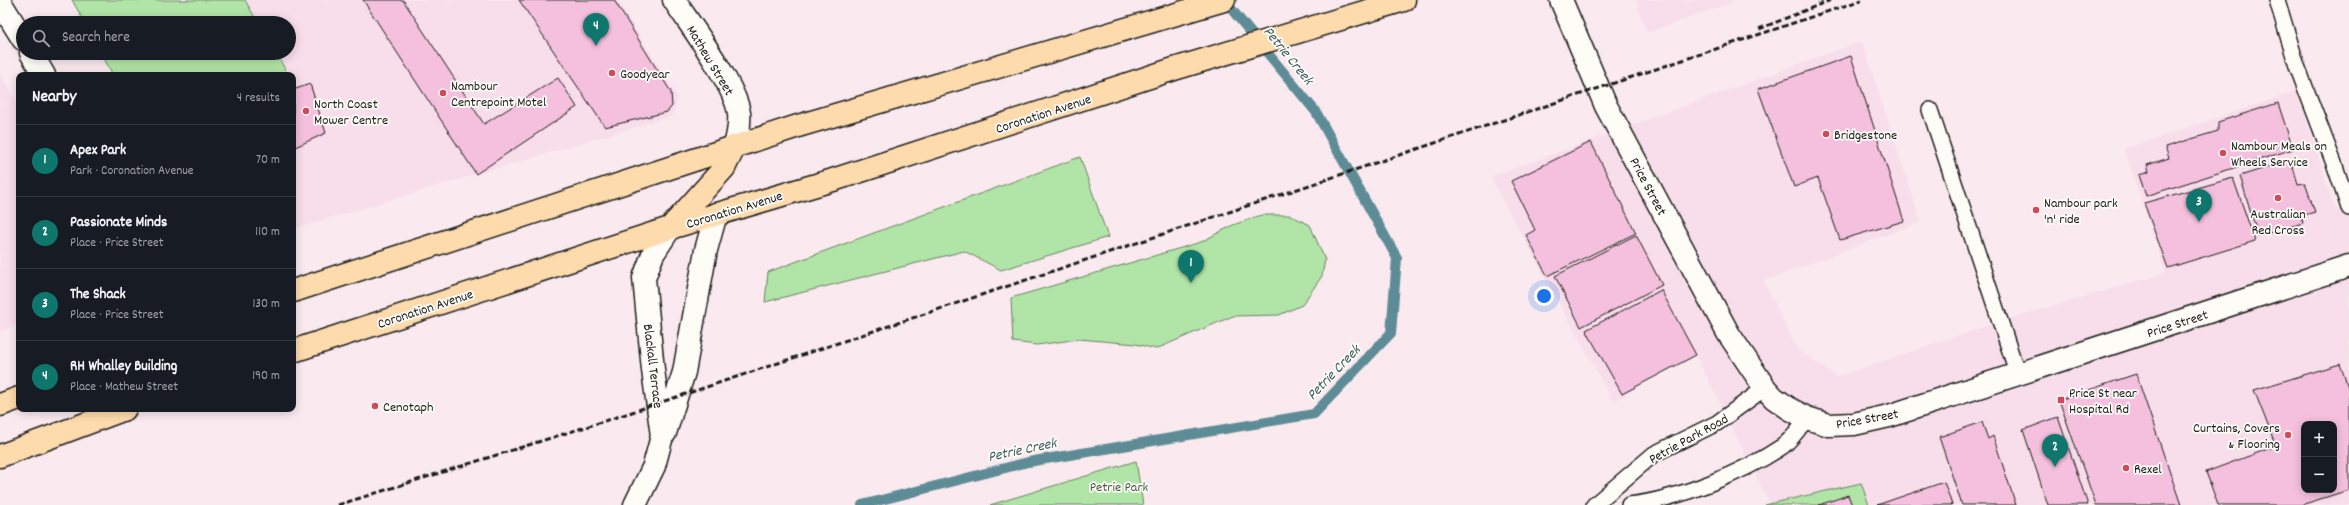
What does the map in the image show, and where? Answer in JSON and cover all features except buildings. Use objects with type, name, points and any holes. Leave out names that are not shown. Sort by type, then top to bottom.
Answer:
[{"type":"main road","points":[[296,291],[735,146],[1224,0]]},
{"type":"main road","name":"Coronation Avenue","points":[[296,350],[670,228],[879,165],[1174,69],[1399,2]]},
{"type":"main road","points":[[716,214],[735,146]]},
{"type":"main road","points":[[670,228],[724,168],[735,146]]},
{"type":"main road","points":[[0,405],[16,399]]},
{"type":"main road","points":[[0,456],[117,412]]},
{"type":"street","name":"Mathew Street","points":[[674,0],[727,82],[736,101],[739,125],[735,146]]},
{"type":"street","name":"Price Street","points":[[1561,0],[1606,106],[1728,333],[1765,388],[1774,398],[1807,418],[1829,425],[1854,424],[1889,416],[2349,266]]},
{"type":"street","points":[[0,2],[16,27]]},
{"type":"street","points":[[35,60],[42,72]]},
{"type":"street","points":[[660,447],[684,372],[706,250],[716,214]]},
{"type":"street","name":"Blackall Terrace","points":[[635,505],[644,489],[660,447],[662,425],[653,370],[644,278],[656,249],[670,228]]},
{"type":"lane","points":[[2277,0],[2296,66],[2335,166],[2349,208]]},
{"type":"lane","points":[[1930,110],[2018,375]]},
{"type":"lane","name":"Petrie Park Road","points":[[1594,505],[1654,454],[1717,423],[1765,388]]},
{"type":"lane","points":[[1628,505],[1663,499],[1721,478],[1784,445],[1807,418]]},
{"type":"shaded area","points":[[73,0],[617,0],[678,97],[672,116],[296,228],[296,72],[112,72],[106,60],[296,60],[296,16],[81,16]]},
{"type":"shaded area","points":[[1636,0],[1739,0],[1646,33]]},
{"type":"shaded area","points":[[1862,41],[1921,222],[1764,281],[1797,349],[1837,377],[1989,325],[2166,273],[2124,149],[2297,91],[2335,209],[2349,205],[2349,505],[1869,505],[1861,483],[1770,504],[1696,355],[1613,401],[1490,177]]},
{"type":"shaded area","points":[[0,74],[16,100],[16,325],[0,332]]},
{"type":"green space","points":[[72,0],[245,0],[254,16],[81,16]]},
{"type":"green space","points":[[105,60],[280,60],[286,72],[111,72]]},
{"type":"green space","points":[[1080,157],[1108,237],[1001,270],[964,251],[765,302],[768,272]]},
{"type":"green space","points":[[1261,215],[1290,215],[1310,225],[1325,260],[1322,276],[1302,305],[1279,315],[1233,316],[1156,349],[1136,344],[1079,339],[1037,345],[1013,342],[1011,298],[1201,242],[1233,225]]},
{"type":"green space","name":"Petrie Park","points":[[1136,461],[1143,505],[990,505]]},
{"type":"green space","points":[[1861,483],[1869,505],[1765,505]]},
{"type":"waterway","name":"Petrie Creek","points":[[862,505],[1028,462],[1314,414],[1391,333],[1397,258],[1316,112],[1224,0]]},
{"type":"railway","points":[[1759,29],[1831,0]]},
{"type":"railway","points":[[338,505],[611,419],[1862,0]]},
{"type":"place","name":"RH Whalley Building","points":[[596,46]]},
{"type":"place","name":"Goodyear","points":[[612,73]]},
{"type":"place","name":"Nambour Centrepoint Motel","points":[[443,93]]},
{"type":"place","name":"North Coast Mower Centre","points":[[306,111]]},
{"type":"place","name":"Bridgestone","points":[[1826,134]]},
{"type":"place","name":"Nambour Meals on Wheels Service","points":[[2223,153]]},
{"type":"place","name":"Australian Red Cross","points":[[2278,198]]},
{"type":"place","name":"Nambour park 'n' ride","points":[[2036,210]]},
{"type":"place","name":"The Shack","points":[[2199,222]]},
{"type":"place","name":"Apex Park","points":[[1191,283]]},
{"type":"place","name":"Price St near Hospital Rd","points":[[2061,400]]},
{"type":"place","name":"Cenotaph","points":[[375,406]]},
{"type":"place","name":"Curtains, Covers & Flooring","points":[[2288,435]]},
{"type":"place","name":"Passionate Minds","points":[[2055,467]]},
{"type":"place","name":"Rexel","points":[[2126,468]]}]
